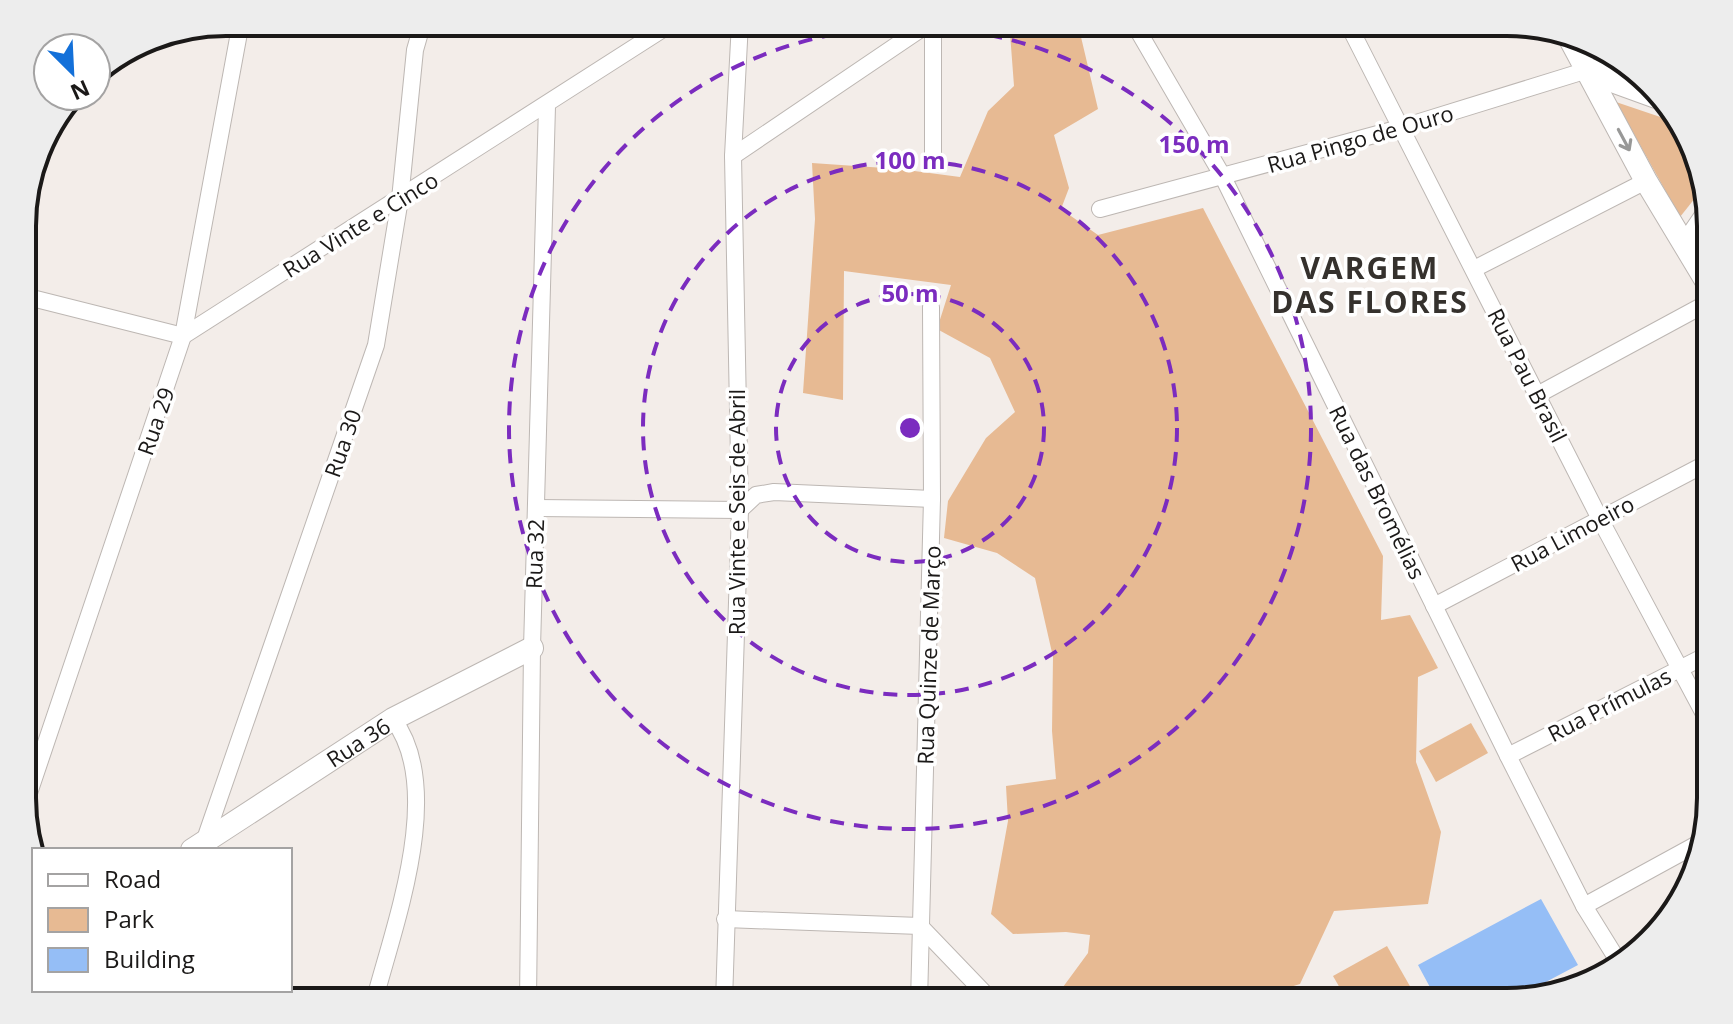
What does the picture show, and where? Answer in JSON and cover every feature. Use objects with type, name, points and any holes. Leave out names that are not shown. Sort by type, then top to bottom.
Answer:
[{"type":"street","name":"Rua 29","points":[[36,772],[183,336],[238,36]]},
{"type":"street","name":"Rua 30","points":[[199,847],[376,345],[400,199],[419,36]]},
{"type":"street","name":"Rua Vinte e Cinco","points":[[183,336],[653,36]]},
{"type":"street","name":"Rua Vinte e Seis de Abril","points":[[724,988],[740,510],[733,156],[739,36]]},
{"type":"street","points":[[733,156],[911,36]]},
{"type":"street","points":[[932,36],[933,155]]},
{"type":"street","name":"Rua das Bromélias","points":[[1141,36],[1222,175],[1508,756],[1584,906],[1614,954]]},
{"type":"street","name":"Rua Pau Brasil","points":[[1354,36],[1600,519],[1697,700]]},
{"type":"street","points":[[1575,49],[1646,181],[1697,264]]},
{"type":"street","name":"Rua Pingo de Ouro","points":[[1100,209],[1400,128],[1587,72],[1603,63]]},
{"type":"street","points":[[1587,72],[1640,91]]},
{"type":"street","name":"Rua 32","points":[[528,988],[532,648],[547,106]]},
{"type":"street","points":[[1474,269],[1646,181]]},
{"type":"street","points":[[1686,245],[1697,229]]},
{"type":"street","points":[[36,299],[183,336]]},
{"type":"street","name":"Rua Quinze de Março","points":[[919,988],[932,499],[931,307]]},
{"type":"street","points":[[1539,394],[1697,309]]},
{"type":"street","name":"Rua Limoeiro","points":[[1434,606],[1697,468]]},
{"type":"street","points":[[536,508],[740,510],[756,495],[774,492],[932,499]]},
{"type":"street","name":"Rua 36","points":[[199,847],[393,719],[532,648]]},
{"type":"street","name":"Rua Prímulas","points":[[1508,756],[1697,660]]},
{"type":"street","points":[[378,988],[413,855],[417,802],[407,736],[393,719]]},
{"type":"street","points":[[1584,906],[1690,848]]},
{"type":"street","points":[[725,919],[920,926],[980,988]]},
{"type":"green space","points":[[1010,36],[1080,36],[1098,109],[1054,135],[1069,188],[1061,209],[1098,235],[1203,208],[1383,556],[1381,620],[1410,615],[1438,668],[1418,677],[1416,762],[1441,832],[1428,904],[1334,911],[1300,984],[1287,988],[1062,988],[1088,953],[1090,935],[1066,932],[1013,934],[991,914],[1008,821],[1006,786],[1056,779],[1052,731],[1053,657],[1035,578],[997,553],[944,538],[948,501],[986,438],[1015,412],[990,358],[937,329],[951,285],[844,271],[843,400],[803,393],[815,219],[812,163],[960,177],[988,111],[1014,86]]},
{"type":"green space","points":[[1616,102],[1663,118],[1671,131],[1691,177],[1694,199],[1680,217]]},
{"type":"green space","points":[[1471,723],[1488,753],[1436,782],[1419,751]]},
{"type":"green space","points":[[1387,946],[1411,988],[1340,988],[1333,976]]},
{"type":"building","points":[[1541,899],[1578,965],[1541,984],[1519,988],[1430,988],[1418,965]]},
{"type":"district","name":"VARGEM DAS FLORES","points":[[1370,284]]}]
